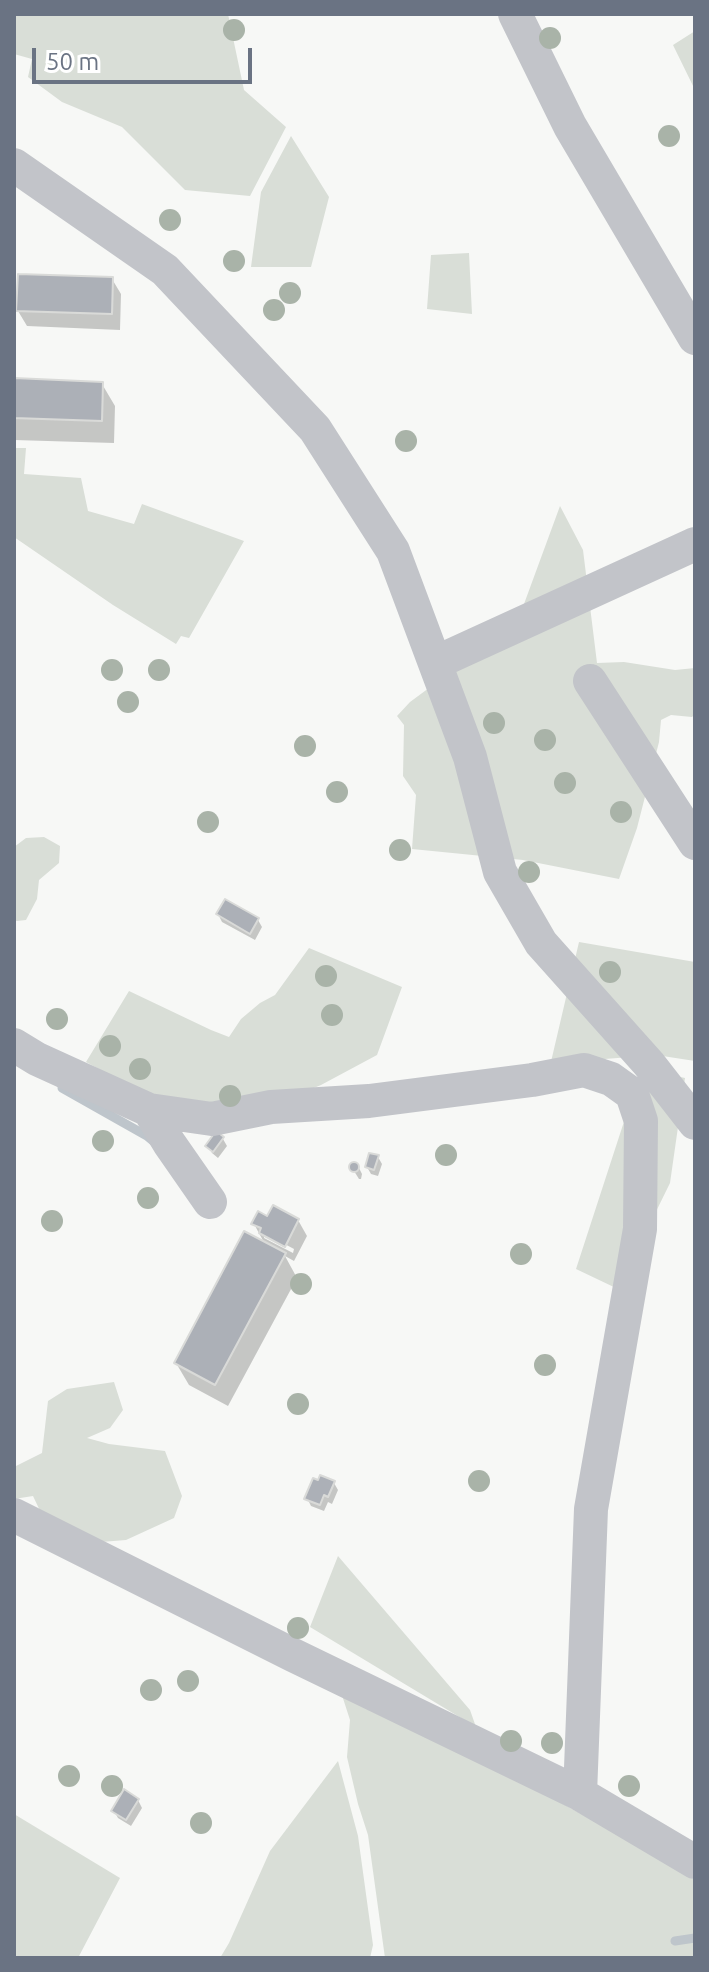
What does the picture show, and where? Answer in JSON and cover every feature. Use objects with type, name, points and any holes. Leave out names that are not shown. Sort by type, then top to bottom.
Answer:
[{"type":"street","points":[[515,14],[570,126],[695,338]]},
{"type":"street","points":[[14,165],[165,270],[315,429],[393,551],[470,757],[500,872],[541,943],[649,1064],[695,1123]]},
{"type":"street","points":[[435,663],[695,544]]},
{"type":"street","points":[[590,681],[695,843]]},
{"type":"street","points":[[14,1045],[37,1059],[149,1110],[212,1119],[271,1107],[369,1101],[532,1080],[584,1070],[611,1079],[632,1094],[641,1121],[640,1229],[591,1509],[580,1794]]},
{"type":"street","points":[[149,1110],[210,1202]]},
{"type":"street","points":[[14,1515],[580,1794],[695,1862]]},
{"type":"shaded area","points":[[14,14],[228,14],[244,90],[286,127],[250,196],[185,190],[122,127],[62,102],[28,77],[32,59],[14,54]]},
{"type":"shaded area","points":[[695,31],[695,90],[673,45]]},
{"type":"shaded area","points":[[291,136],[329,197],[311,267],[251,267],[261,192]]},
{"type":"shaded area","points":[[469,253],[472,314],[427,309],[431,255]]},
{"type":"shaded area","points":[[15,448],[26,448],[24,474],[81,478],[88,511],[134,524],[142,504],[244,541],[189,638],[181,636],[176,644],[14,537]]},
{"type":"shaded area","points":[[560,506],[583,550],[597,663],[624,662],[675,670],[695,668],[695,714],[692,717],[671,715],[661,720],[659,742],[637,828],[619,879],[523,860],[412,849],[416,795],[403,776],[404,725],[397,716],[410,702],[517,623]]},
{"type":"shaded area","points":[[44,837],[60,846],[59,863],[39,880],[37,899],[26,920],[14,920],[14,847],[26,838]]},
{"type":"shaded area","points":[[579,942],[695,962],[695,1061],[656,1055],[550,1066]]},
{"type":"shaded area","points":[[309,948],[402,987],[377,1055],[321,1085],[297,1095],[166,1106],[86,1062],[129,991],[229,1037],[241,1019],[275,995]]},
{"type":"shaded area","points":[[667,1074],[685,1078],[670,1183],[618,1289],[576,1269],[632,1097]]},
{"type":"shaded area","points":[[114,1382],[123,1410],[110,1428],[87,1438],[165,1451],[182,1496],[174,1518],[126,1540],[101,1542],[51,1534],[33,1496],[14,1499],[14,1467],[42,1453],[48,1401],[67,1389]]},
{"type":"shaded area","points":[[338,1556],[470,1710],[476,1727],[310,1627]]},
{"type":"shaded area","points":[[340,1689],[473,1754],[695,1880],[695,1958],[385,1958],[368,1835],[347,1757],[350,1720]]},
{"type":"shaded area","points":[[338,1761],[358,1836],[373,1945],[370,1958],[220,1958],[270,1851]]},
{"type":"shaded area","points":[[14,1814],[120,1878],[78,1958],[14,1958]]},
{"type":"building","points":[[18,274],[113,277],[112,314],[16,311]]},
{"type":"building","points":[[14,378],[103,382],[102,421],[14,418]]},
{"type":"building","points":[[225,899],[259,918],[250,934],[216,914]]},
{"type":"building","points":[[216,1131],[224,1137],[213,1152],[205,1146]]},
{"type":"building","points":[[369,1153],[379,1155],[374,1170],[365,1167]]},
{"type":"building","points":[[354,1162],[359,1167],[354,1172],[349,1167]]},
{"type":"building","points":[[273,1205],[299,1219],[285,1247],[259,1233],[261,1228],[251,1224],[258,1211],[267,1216]]},
{"type":"building","points":[[244,1231],[286,1253],[215,1385],[174,1363]]},
{"type":"building","points":[[320,1475],[335,1481],[328,1497],[324,1495],[320,1505],[304,1499],[313,1478],[318,1480]]},
{"type":"building","points":[[124,1789],[139,1799],[126,1820],[111,1811]]},
{"type":"waterway","points":[[62,1088],[153,1141]]},
{"type":"waterway","points":[[675,1941],[695,1938]]}]
